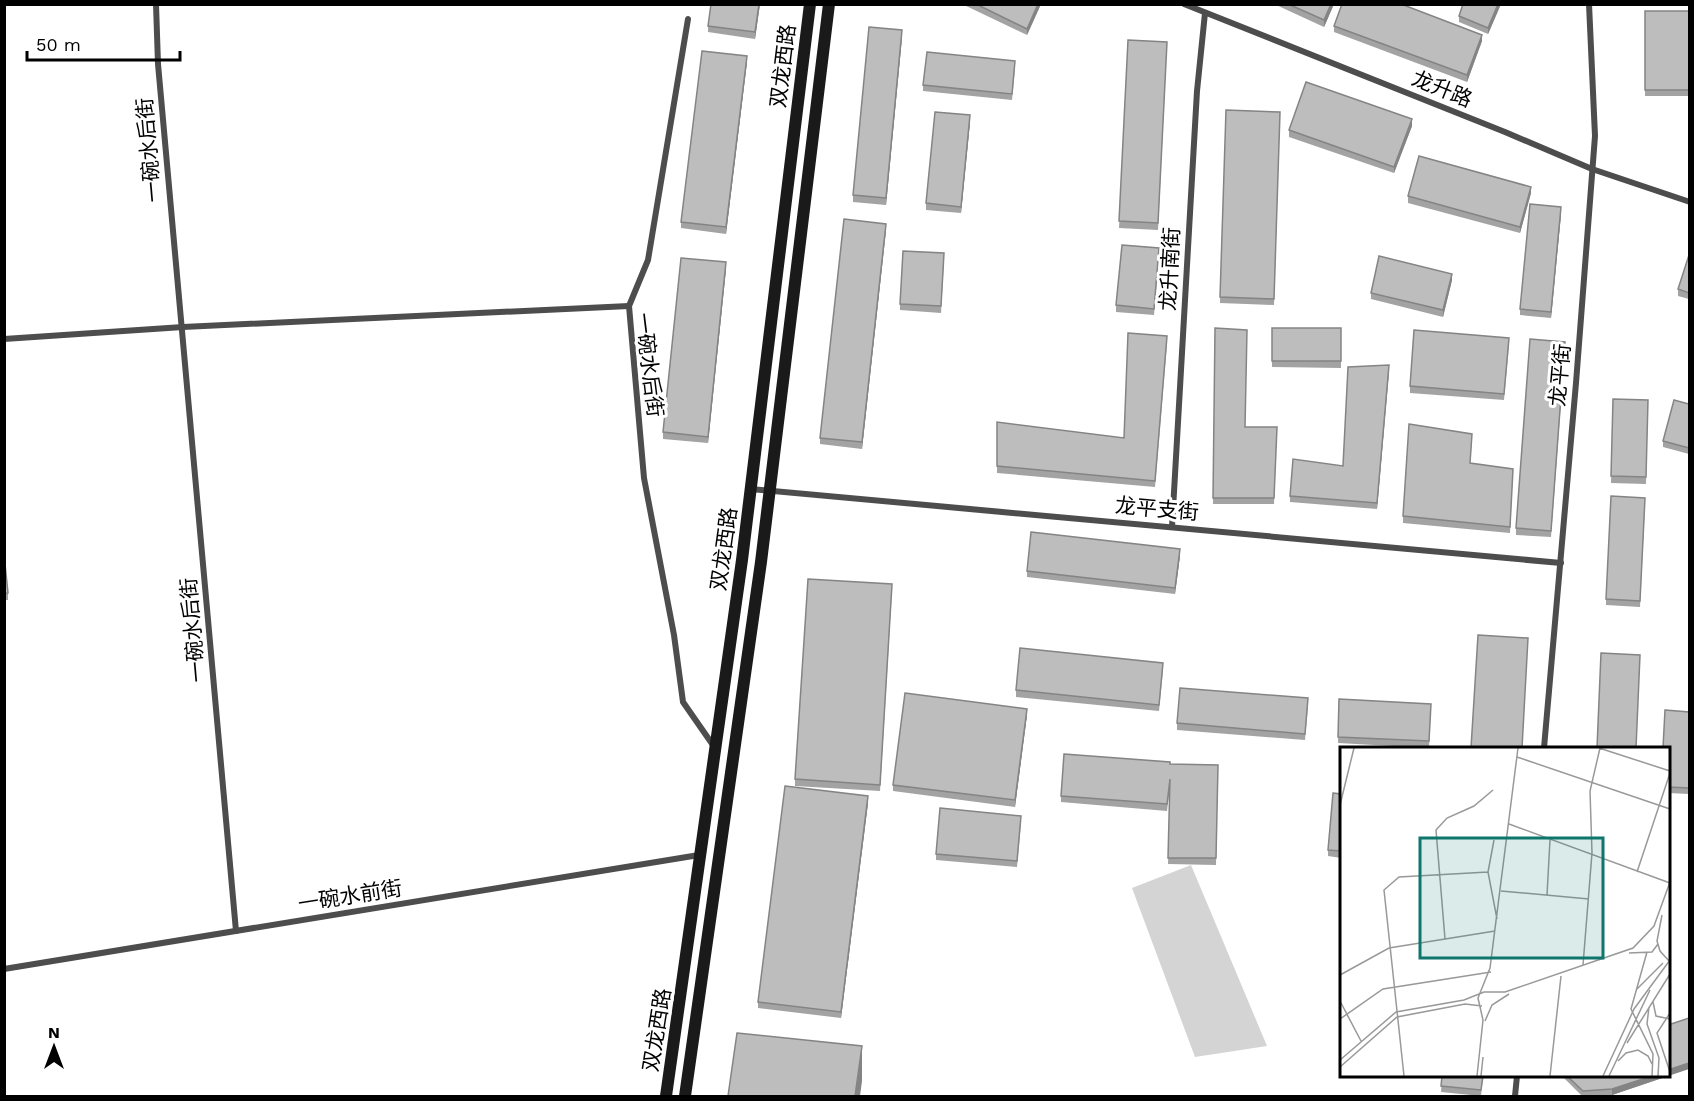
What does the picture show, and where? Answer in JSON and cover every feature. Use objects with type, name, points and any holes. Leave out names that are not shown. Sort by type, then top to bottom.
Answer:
[{"type":"main road","name":"双龙西路","points":[[666,1096],[751,489],[810,4]]},
{"type":"main road","name":"双龙西路","points":[[685,1096],[770,490],[830,4]]},
{"type":"street","name":"一碗水后街","points":[[156,4],[158,64],[236,931]]},
{"type":"street","name":"龙升路","points":[[1184,4],[1592,169],[1689,202]]},
{"type":"street","name":"龙平街","points":[[1544,747],[1595,136],[1589,4]]},
{"type":"street","name":"龙升南街","points":[[1172,527],[1197,91],[1205,13]]},
{"type":"street","points":[[629,306],[648,260],[688,20]]},
{"type":"street","name":"一碗水后街","points":[[4,339],[183,327],[629,306],[644,478],[674,635],[683,702],[715,748]]},
{"type":"street","name":"龙平支街","points":[[751,489],[1561,563]]},
{"type":"street","name":"一碗水前街","points":[[4,969],[700,855]]},
{"type":"street","points":[[1515,1096],[1517,1077]]},
{"type":"shaded area","points":[[1191,865],[1267,1046],[1195,1057],[1132,888]]},
{"type":"building","points":[[711,4],[759,4],[755,32],[708,26]]},
{"type":"building","points":[[976,4],[1038,4],[1027,29]]},
{"type":"building","points":[[1288,4],[1331,4],[1324,20]]},
{"type":"building","points":[[1342,4],[1401,4],[1482,35],[1467,75],[1334,26]]},
{"type":"building","points":[[1463,4],[1498,4],[1488,28],[1459,16]]},
{"type":"building","points":[[1645,11],[1689,11],[1689,90],[1645,90]]},
{"type":"building","points":[[869,27],[902,30],[886,198],[853,195]]},
{"type":"building","points":[[1128,40],[1167,42],[1158,223],[1119,221]]},
{"type":"building","points":[[702,51],[747,56],[726,227],[681,222]]},
{"type":"building","points":[[927,52],[1015,61],[1012,94],[923,85]]},
{"type":"building","points":[[1306,82],[1412,119],[1394,167],[1289,130]]},
{"type":"building","points":[[1226,110],[1280,112],[1274,299],[1220,297]]},
{"type":"building","points":[[935,112],[970,115],[961,207],[926,203]]},
{"type":"building","points":[[1419,156],[1531,187],[1520,227],[1408,196]]},
{"type":"building","points":[[1530,204],[1561,207],[1551,312],[1520,309]]},
{"type":"building","points":[[844,219],[886,224],[862,442],[820,438]]},
{"type":"building","points":[[1122,245],[1159,248],[1154,309],[1116,305]]},
{"type":"building","points":[[903,251],[944,253],[941,306],[900,304]]},
{"type":"building","points":[[1689,255],[1689,293],[1678,289]]},
{"type":"building","points":[[1379,256],[1452,274],[1443,310],[1371,293]]},
{"type":"building","points":[[681,258],[726,262],[708,437],[663,432]]},
{"type":"building","points":[[1215,328],[1247,330],[1245,427],[1277,427],[1274,498],[1213,498]]},
{"type":"building","points":[[1272,328],[1341,328],[1341,361],[1272,361]]},
{"type":"building","points":[[1414,330],[1509,338],[1504,394],[1410,386]]},
{"type":"building","points":[[1128,333],[1167,336],[1155,481],[997,466],[997,422],[1124,438]]},
{"type":"building","points":[[1530,339],[1565,342],[1551,531],[1516,528]]},
{"type":"building","points":[[1389,365],[1377,503],[1290,496],[1293,459],[1343,466],[1348,367]]},
{"type":"building","points":[[1613,399],[1648,400],[1646,477],[1611,476]]},
{"type":"building","points":[[1674,400],[1689,404],[1689,448],[1663,441]]},
{"type":"building","points":[[1409,424],[1472,434],[1470,463],[1513,469],[1510,527],[1403,516]]},
{"type":"building","points":[[1611,496],[1645,498],[1640,601],[1606,599]]},
{"type":"building","points":[[1031,532],[1180,549],[1175,588],[1027,571]]},
{"type":"building","points":[[4,554],[8,593],[4,594]]},
{"type":"building","points":[[808,579],[892,584],[880,785],[795,779]]},
{"type":"building","points":[[1478,635],[1528,638],[1522,747],[1471,747]]},
{"type":"building","points":[[1020,648],[1163,663],[1159,705],[1016,690]]},
{"type":"building","points":[[1601,653],[1640,655],[1636,747],[1597,747]]},
{"type":"building","points":[[1180,688],[1308,698],[1305,734],[1177,723]]},
{"type":"building","points":[[905,693],[1027,709],[1015,800],[893,785]]},
{"type":"building","points":[[1339,699],[1431,704],[1429,741],[1338,737]]},
{"type":"building","points":[[1665,710],[1689,712],[1689,788],[1670,787],[1670,747],[1663,747]]},
{"type":"building","points":[[1064,754],[1170,762],[1170,764],[1218,765],[1216,858],[1168,858],[1170,779],[1167,804],[1061,796]]},
{"type":"building","points":[[785,786],[868,796],[841,1012],[758,1002]]},
{"type":"building","points":[[1333,793],[1340,794],[1340,851],[1328,850]]},
{"type":"building","points":[[940,808],[1021,816],[1017,861],[936,854]]},
{"type":"building","points":[[1689,1018],[1689,1063],[1670,1069],[1670,1024]]},
{"type":"building","points":[[737,1033],[862,1046],[855,1096],[728,1096]]},
{"type":"building","points":[[1442,1077],[1483,1077],[1481,1090],[1441,1086]]},
{"type":"building","points":[[1568,1077],[1649,1077],[1612,1089],[1583,1091]]}]
